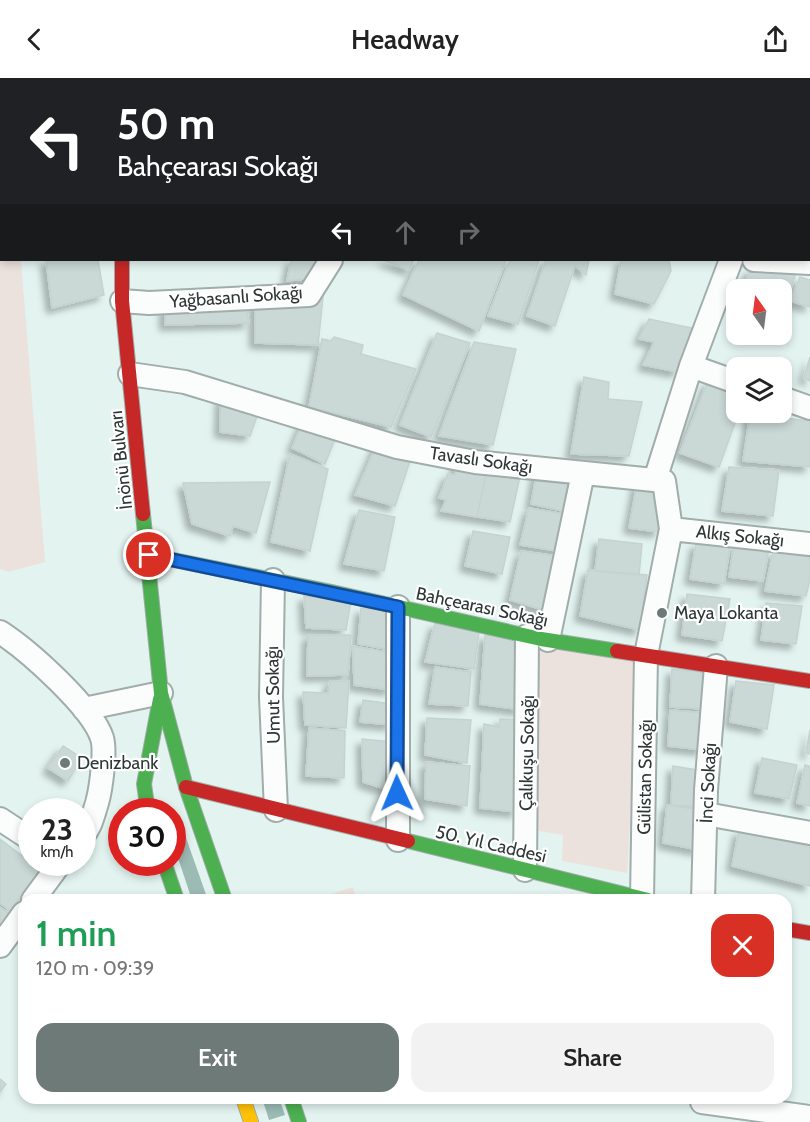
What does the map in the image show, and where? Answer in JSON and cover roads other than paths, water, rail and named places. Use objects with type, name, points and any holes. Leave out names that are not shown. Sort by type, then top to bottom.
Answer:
[{"type":"street","name":"İnönü Bulvarı","points":[[122,261],[122,301],[162,693],[186,787],[223,894]]},
{"type":"street","name":"Yağbasanlı Sokağı","points":[[122,301],[149,303],[309,295],[330,261]]},
{"type":"street","points":[[646,655],[671,529],[664,481],[655,480],[691,366],[731,261]]},
{"type":"street","points":[[773,261],[810,263]]},
{"type":"street","points":[[691,366],[726,378]]},
{"type":"street","name":"Tavaslı Sokağı","points":[[130,374],[185,382],[397,447],[475,462],[655,480]]},
{"type":"street","points":[[792,402],[810,408]]},
{"type":"street","name":"Çalıkuşu Sokağı","points":[[525,870],[538,638],[583,473]]},
{"type":"street","name":"Alkış Sokağı","points":[[671,529],[810,544]]},
{"type":"street","name":"Bahçearası Sokağı","points":[[149,555],[538,638],[810,681]]},
{"type":"street","name":"Umut Sokağı","points":[[273,580],[272,697],[276,810]]},
{"type":"street","points":[[398,607],[398,840]]},
{"type":"street","points":[[0,632],[18,643],[84,709],[103,739],[100,791],[96,804]]},
{"type":"street","name":"Gülistan Sokağı","points":[[645,894],[646,655]]},
{"type":"street","name":"İnci Sokağı","points":[[704,894],[706,814],[716,666]]},
{"type":"street","name":"İnönü Bulvarı","points":[[146,798],[144,784],[162,693]]},
{"type":"street","points":[[84,709],[162,693]]},
{"type":"street","name":"50. Yıl Caddesi","points":[[186,787],[624,894]]},
{"type":"street","points":[[706,814],[810,833]]},
{"type":"street","points":[[0,819],[18,831]]},
{"type":"street","points":[[37,894],[51,876]]},
{"type":"street","points":[[169,876],[175,894]]},
{"type":"street","points":[[0,946],[18,921]]},
{"type":"street","points":[[792,930],[810,933]]},
{"type":"street","points":[[245,1104],[251,1122]]},
{"type":"street","points":[[293,1104],[299,1122]]},
{"type":"street","points":[[702,1107],[810,1117]]},
{"type":"place","name":"Maya Lokanta","points":[[662,613]]},
{"type":"place","name":"Denizbank","points":[[65,763]]}]
